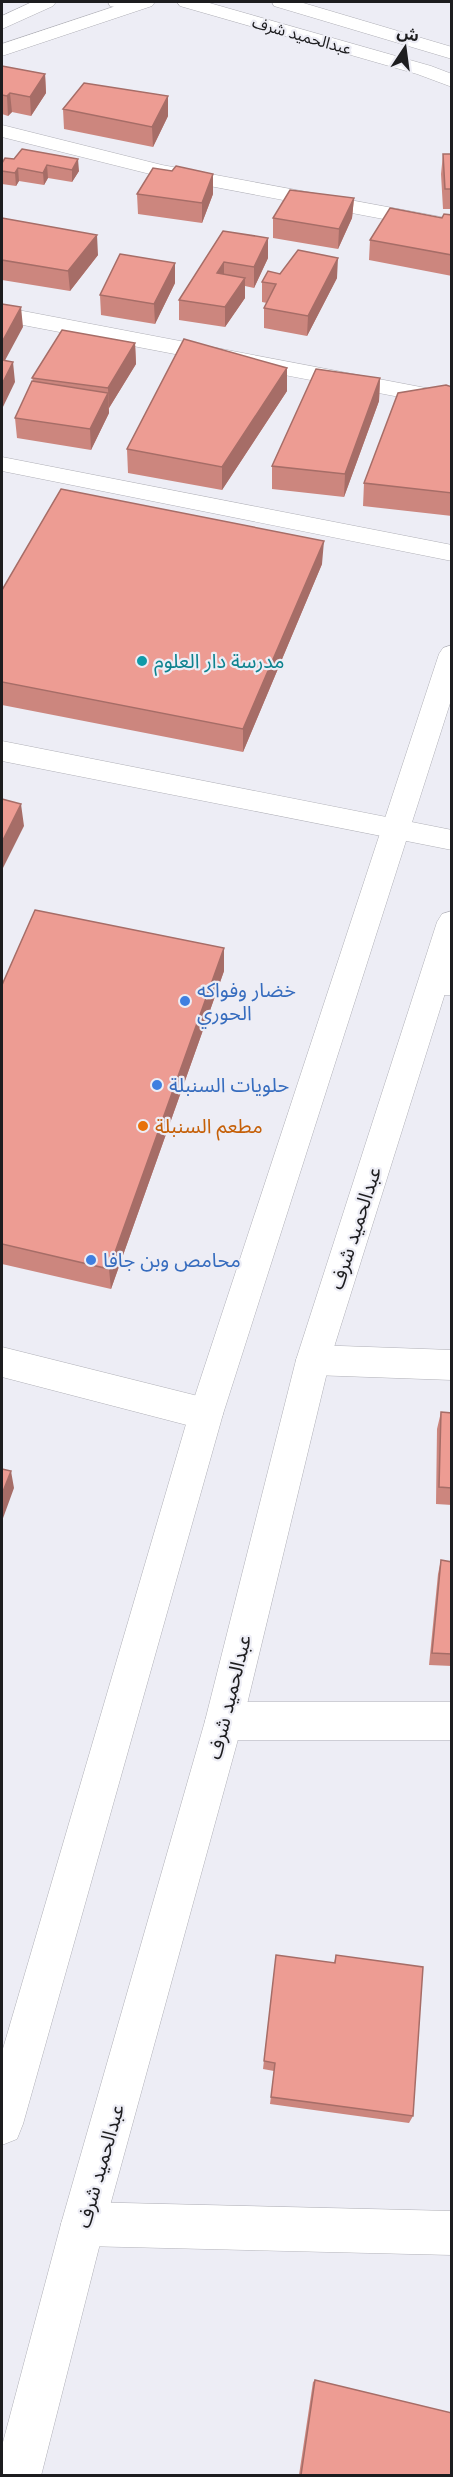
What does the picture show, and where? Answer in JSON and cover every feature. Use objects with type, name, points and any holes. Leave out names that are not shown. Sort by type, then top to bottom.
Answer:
[{"type":"main road","points":[[2,23],[46,2]]},
{"type":"main road","points":[[117,2],[143,2]]},
{"type":"main road","points":[[2,50],[143,2]]},
{"type":"main road","name":"عبدالحميد شرف","points":[[187,2],[225,7],[452,81]]},
{"type":"main road","name":"عبدالحميد شرف","points":[[281,2],[452,53]]},
{"type":"main road","points":[[2,131],[162,171],[452,226]]},
{"type":"main road","points":[[2,314],[452,400]]},
{"type":"main road","points":[[2,464],[452,553]]},
{"type":"main road","points":[[2,2124],[206,1414],[452,654]]},
{"type":"main road","points":[[2,751],[452,840]]},
{"type":"main road","name":"عبدالحميد شرف","points":[[17,2475],[83,2224],[224,1721],[313,1360],[442,983],[452,922]]},
{"type":"main road","points":[[313,1360],[452,1365]]},
{"type":"main road","points":[[2,1362],[206,1414]]},
{"type":"main road","points":[[224,1721],[452,1721]]},
{"type":"main road","points":[[83,2224],[452,2233]]},
{"type":"building","points":[[2,66],[45,74],[30,97],[10,93],[7,96],[2,95]]},
{"type":"building","points":[[84,83],[168,96],[152,127],[63,109]]},
{"type":"building","points":[[22,149],[78,159],[72,170],[47,165],[43,173],[18,168],[15,173],[2,171],[5,158],[14,159]]},
{"type":"building","points":[[443,154],[452,154],[452,189],[445,189]]},
{"type":"building","points":[[176,166],[213,174],[202,203],[137,194],[153,168],[172,171]]},
{"type":"building","points":[[290,190],[354,198],[339,229],[273,218]]},
{"type":"building","points":[[390,208],[442,218],[444,214],[452,215],[452,255],[370,240]]},
{"type":"building","points":[[2,218],[97,235],[68,271],[2,260]]},
{"type":"building","points":[[223,231],[268,238],[254,267],[224,262],[217,273],[245,278],[225,307],[179,300]]},
{"type":"building","points":[[298,250],[338,258],[308,316],[264,308],[276,284],[262,282],[268,271],[280,274]]},
{"type":"building","points":[[120,254],[175,263],[154,304],[100,295]]},
{"type":"building","points":[[2,304],[21,307],[2,342]]},
{"type":"building","points":[[62,330],[135,343],[108,388],[32,378]]},
{"type":"building","points":[[184,339],[287,368],[222,467],[127,449]]},
{"type":"building","points":[[2,360],[13,362],[2,384]]},
{"type":"building","points":[[316,369],[380,378],[345,474],[272,466]]},
{"type":"building","points":[[32,381],[108,393],[90,429],[15,418]]},
{"type":"building","points":[[446,385],[452,387],[452,493],[364,483],[398,393]]},
{"type":"building","name":"مدرسة دار العلوم","points":[[61,489],[324,541],[243,729],[2,682],[2,590]]},
{"type":"building","points":[[2,799],[21,804],[2,842]]},
{"type":"building","points":[[35,910],[224,948],[109,1269],[2,1244],[2,985]]},
{"type":"building","points":[[441,1412],[452,1413],[452,1488],[439,1487]]},
{"type":"building","points":[[2,1469],[11,1471],[2,1494]]},
{"type":"building","points":[[441,1560],[452,1562],[452,1654],[432,1653]]},
{"type":"building","points":[[276,1955],[335,1963],[336,1955],[423,1967],[413,2116],[271,2097],[275,2063],[264,2061]]},
{"type":"building","points":[[315,2380],[452,2413],[452,2475],[301,2475]]},
{"type":"place","name":"مدرسة دار العلوم","points":[[142,661]]},
{"type":"place","name":"خضار وفواكه الحوري","points":[[185,1001]]},
{"type":"place","name":"حلويات السنبلة","points":[[157,1085]]},
{"type":"place","name":"مطعم السنبلة","points":[[143,1126]]},
{"type":"place","name":"محامص وبن جافا","points":[[91,1260]]}]
